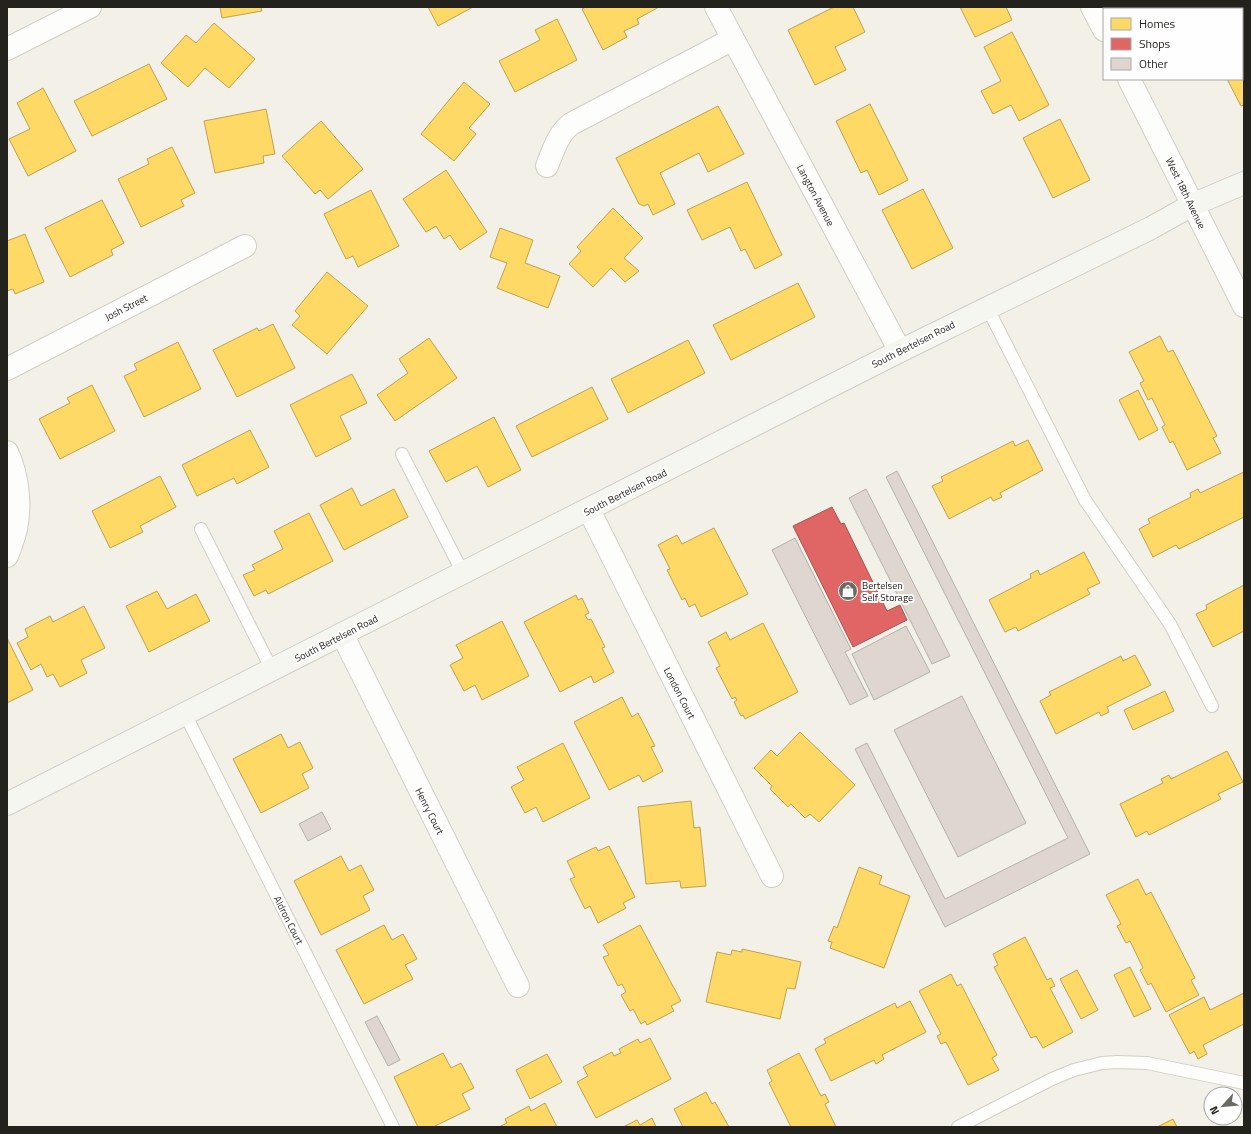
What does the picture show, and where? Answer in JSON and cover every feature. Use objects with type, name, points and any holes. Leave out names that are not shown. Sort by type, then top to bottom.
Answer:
[{"type":"main road","name":"South Bertelsen Road","points":[[7,804],[900,351],[1151,228],[1192,205],[1244,183]]},
{"type":"street","points":[[7,49],[90,7]]},
{"type":"street","name":"Langton Avenue","points":[[716,7],[900,351]]},
{"type":"street","points":[[1092,7],[1103,28]]},
{"type":"street","points":[[547,166],[560,135],[564,129],[571,124],[733,39]]},
{"type":"street","name":"West 18th Avenue","points":[[1130,80],[1244,306]]},
{"type":"street","name":"Josh Street","points":[[7,368],[246,246]]},
{"type":"street","points":[[7,452],[14,472],[17,487],[18,506],[16,529],[7,556]]},
{"type":"street","name":"London Court","points":[[589,510],[772,876]]},
{"type":"street","name":"Henry Court","points":[[342,634],[518,986]]},
{"type":"lane","points":[[987,308],[1086,500],[1170,624],[1212,706]]},
{"type":"lane","points":[[402,454],[464,573]]},
{"type":"lane","points":[[201,529],[272,670]]},
{"type":"lane","name":"Aldron Court","points":[[185,714],[393,1127]]},
{"type":"lane","points":[[958,1127],[1052,1079],[1081,1068],[1102,1063],[1147,1062],[1244,1083]]},
{"type":"building: Homes","points":[[220,7],[261,7],[262,11],[222,18]]},
{"type":"building: Homes","points":[[428,7],[473,7],[438,26]]},
{"type":"building: Homes","points":[[586,7],[659,7],[637,19],[639,24],[624,31],[627,37],[603,50],[582,9]]},
{"type":"building: Homes","points":[[834,7],[853,7],[865,32],[835,47],[846,70],[815,85],[788,30]]},
{"type":"building: Homes","points":[[960,7],[1006,7],[1012,20],[975,37]]},
{"type":"building: Homes","points":[[1190,7],[1220,7],[1218,8]]},
{"type":"building: Homes","points":[[557,19],[577,60],[515,92],[499,61],[540,40],[535,30]]},
{"type":"building: Homes","points":[[214,23],[255,59],[229,88],[205,68],[188,87],[161,63],[186,35],[196,43]]},
{"type":"building: Homes","points":[[1012,32],[1049,105],[1019,121],[1011,105],[993,114],[981,91],[1001,81],[984,47]]},
{"type":"building: Homes","points":[[1243,58],[1244,105],[1241,106],[1228,80],[1243,80]]},
{"type":"building: Homes","points":[[149,64],[167,99],[92,136],[74,101]]},
{"type":"building: Homes","points":[[464,82],[490,104],[469,128],[476,134],[454,161],[421,134]]},
{"type":"building: Homes","points":[[43,88],[76,151],[28,176],[9,139],[30,129],[17,103]]},
{"type":"building: Homes","points":[[870,104],[908,180],[879,195],[867,170],[861,173],[836,121]]},
{"type":"building: Homes","points":[[718,106],[744,154],[708,172],[699,153],[660,173],[675,204],[653,215],[648,204],[644,206],[639,204],[616,158]]},
{"type":"building: Homes","points":[[266,109],[275,154],[263,156],[264,163],[215,173],[204,121]]},
{"type":"building: Homes","points":[[1060,119],[1090,180],[1053,198],[1023,138]]},
{"type":"building: Homes","points":[[321,121],[363,169],[328,199],[320,190],[315,194],[282,156]]},
{"type":"building: Homes","points":[[172,147],[195,193],[181,200],[184,206],[141,227],[118,179],[149,164],[147,159]]},
{"type":"building: Homes","points":[[446,170],[487,232],[460,250],[450,235],[444,239],[436,226],[426,232],[403,199]]},
{"type":"building: Homes","points":[[747,182],[782,255],[755,269],[745,249],[741,251],[730,227],[702,240],[687,210]]},
{"type":"building: Homes","points":[[923,189],[953,248],[912,269],[882,210]]},
{"type":"building: Homes","points":[[371,190],[399,246],[358,267],[353,256],[346,259],[324,214]]},
{"type":"building: Homes","points":[[102,200],[124,243],[111,250],[113,255],[70,277],[45,228]]},
{"type":"building: Homes","points":[[613,208],[643,238],[624,258],[639,271],[625,282],[611,268],[593,287],[569,264],[581,251],[577,247]]},
{"type":"building: Homes","points":[[500,228],[533,240],[525,263],[560,276],[548,308],[497,288],[507,263],[490,257]]},
{"type":"building: Homes","points":[[25,234],[44,282],[15,294],[13,289],[7,291],[7,241]]},
{"type":"building: Homes","points":[[327,272],[368,306],[327,354],[292,325],[300,316],[295,311]]},
{"type":"building: Homes","points":[[798,283],[815,317],[731,360],[713,325]]},
{"type":"building: Homes","points":[[273,324],[295,368],[237,397],[213,350],[257,328],[259,331]]},
{"type":"building: Homes","points":[[1160,336],[1168,352],[1173,350],[1217,436],[1213,438],[1221,453],[1187,470],[1173,441],[1170,443],[1162,427],[1165,425],[1152,398],[1148,400],[1140,383],[1144,381],[1129,352]]},
{"type":"building: Homes","points":[[429,338],[457,378],[395,421],[377,395],[408,373],[399,359]]},
{"type":"building: Homes","points":[[688,340],[705,373],[628,413],[611,379]]},
{"type":"building: Homes","points":[[178,342],[201,389],[144,417],[124,376],[137,370],[134,364]]},
{"type":"building: Homes","points":[[352,374],[367,403],[340,416],[351,439],[316,457],[290,405]]},
{"type":"building: Homes","points":[[92,385],[115,431],[60,459],[39,419],[70,403],[67,398]]},
{"type":"building: Homes","points":[[592,387],[608,419],[532,457],[516,426]]},
{"type":"building: Homes","points":[[1138,390],[1158,430],[1139,440],[1119,400]]},
{"type":"building: Homes","points":[[494,417],[521,470],[488,487],[477,466],[446,482],[429,451]]},
{"type":"building: Homes","points":[[250,430],[269,467],[237,484],[234,478],[197,496],[182,465]]},
{"type":"building: Homes","points":[[1028,440],[1043,470],[1000,493],[1002,497],[993,501],[991,497],[949,519],[932,486],[943,481],[941,477],[1013,441],[1015,446]]},
{"type":"building: Homes","points":[[1244,472],[1244,517],[1179,549],[1176,545],[1153,557],[1139,529],[1150,523],[1148,519],[1191,497],[1190,493],[1198,489],[1200,493]]},
{"type":"building: Homes","points":[[160,476],[176,507],[140,526],[143,532],[110,548],[92,511]]},
{"type":"building: Homes","points":[[352,488],[361,506],[394,489],[408,517],[344,550],[320,505]]},
{"type":"building: Homes","points":[[309,513],[333,561],[268,594],[266,590],[254,596],[243,575],[255,570],[252,565],[283,549],[274,531]]},
{"type":"building: Homes","points":[[714,528],[748,594],[701,617],[695,604],[689,607],[685,598],[682,600],[667,570],[670,569],[658,545],[677,535],[682,544]]},
{"type":"building: Homes","points":[[1084,552],[1100,583],[1087,589],[1090,594],[1018,631],[1016,627],[1005,632],[989,600],[1031,578],[1030,574],[1038,570],[1040,575]]},
{"type":"building: Homes","points":[[1244,585],[1244,631],[1213,647],[1196,614],[1207,609],[1206,605]]},
{"type":"building: Homes","points":[[157,591],[167,609],[196,594],[210,621],[149,652],[126,606]]},
{"type":"building: Homes","points":[[576,595],[578,600],[582,598],[589,613],[585,615],[588,620],[591,619],[605,647],[602,648],[614,672],[594,683],[591,676],[560,692],[524,622]]},
{"type":"building: Homes","points":[[84,606],[105,648],[81,660],[87,673],[60,687],[53,674],[47,677],[41,664],[31,670],[17,643],[28,637],[25,629],[50,616],[53,622]]},
{"type":"building: Homes","points":[[502,621],[529,676],[482,700],[475,685],[464,691],[450,665],[463,658],[456,645]]},
{"type":"building: Homes","points":[[763,623],[798,692],[745,719],[743,715],[741,716],[734,702],[737,700],[735,697],[732,699],[716,668],[720,666],[708,642],[726,632],[730,640]]},
{"type":"building: Homes","points":[[7,638],[33,690],[7,703]]},
{"type":"building: Homes","points":[[1135,655],[1151,685],[1107,707],[1109,712],[1101,716],[1099,712],[1056,734],[1040,701],[1051,695],[1049,692],[1121,656],[1123,661]]},
{"type":"building: Homes","points":[[1165,691],[1174,711],[1133,730],[1124,710]]},
{"type":"building: Homes","points":[[622,697],[632,717],[638,713],[655,746],[651,747],[663,771],[643,782],[639,775],[609,790],[574,722]]},
{"type":"building: Homes","points":[[800,732],[855,785],[819,822],[810,814],[805,818],[791,804],[788,807],[770,789],[772,786],[754,768],[771,750],[777,756]]},
{"type":"building: Homes","points":[[281,734],[288,748],[300,742],[313,768],[302,774],[309,788],[261,813],[233,759]]},
{"type":"building: Homes","points":[[563,743],[590,798],[543,822],[536,807],[525,813],[511,787],[524,780],[517,767]]},
{"type":"building: Homes","points":[[1227,751],[1243,782],[1218,794],[1221,799],[1149,835],[1147,831],[1136,837],[1120,804],[1163,783],[1161,779],[1169,775],[1171,779]]},
{"type":"building: Homes","points":[[691,801],[694,828],[700,827],[706,886],[681,888],[680,881],[646,884],[638,807]]},
{"type":"building: Homes","points":[[609,846],[635,897],[623,903],[626,908],[598,923],[590,906],[585,909],[570,879],[575,877],[567,861],[596,847],[598,851]]},
{"type":"building: Homes","points":[[341,856],[349,871],[361,865],[374,890],[363,896],[370,910],[321,935],[294,881]]},
{"type":"building: Homes","points":[[859,867],[882,876],[879,884],[910,896],[884,968],[830,948],[832,942],[828,941],[834,926],[837,928]]},
{"type":"building: Homes","points":[[1138,879],[1146,895],[1151,892],[1195,978],[1191,980],[1199,995],[1166,1012],[1151,983],[1148,985],[1140,970],[1143,968],[1130,941],[1126,943],[1117,926],[1121,924],[1106,895]]},
{"type":"building: Homes","points":[[384,925],[392,940],[403,934],[417,959],[405,965],[413,979],[364,1004],[336,950]]},
{"type":"building: Homes","points":[[640,925],[681,1001],[671,1006],[674,1011],[647,1025],[645,1021],[641,1024],[633,1009],[630,1011],[621,995],[626,992],[622,984],[618,986],[603,957],[609,955],[603,945]]},
{"type":"building: Homes","points":[[1025,937],[1047,980],[1051,978],[1055,986],[1050,988],[1073,1032],[1043,1048],[1036,1036],[1031,1038],[994,967],[998,965],[993,954]]},
{"type":"building: Homes","points":[[742,949],[801,962],[795,989],[787,988],[780,1019],[706,1002],[717,952],[731,955],[732,950],[742,952]]},
{"type":"building: Homes","points":[[1130,967],[1151,1009],[1134,1017],[1114,975]]},
{"type":"building: Homes","points":[[1077,970],[1098,1010],[1081,1019],[1060,979]]},
{"type":"building: Homes","points":[[951,974],[957,986],[961,984],[997,1055],[992,1058],[999,1070],[968,1085],[946,1042],[941,1044],[937,1036],[941,1034],[919,991]]},
{"type":"building: Homes","points":[[1244,993],[1244,1024],[1203,1045],[1207,1054],[1198,1059],[1194,1051],[1190,1054],[1169,1015],[1204,997],[1210,1010]]},
{"type":"building: Homes","points":[[910,1001],[926,1032],[882,1055],[884,1059],[876,1064],[874,1060],[831,1081],[815,1049],[826,1043],[824,1039],[895,1003],[897,1008]]},
{"type":"building: Homes","points":[[650,1038],[671,1079],[596,1118],[577,1082],[588,1076],[583,1067],[612,1052],[614,1056],[621,1053],[619,1049],[638,1039],[640,1043]]},
{"type":"building: Homes","points":[[443,1053],[451,1068],[461,1063],[474,1088],[462,1094],[470,1109],[433,1127],[418,1127],[394,1077]]},
{"type":"building: Homes","points":[[799,1053],[821,1096],[825,1094],[829,1102],[825,1104],[836,1127],[791,1127],[769,1083],[772,1081],[767,1070]]},
{"type":"building: Homes","points":[[547,1054],[562,1082],[530,1099],[516,1070]]},
{"type":"building: Homes","points":[[706,1092],[712,1104],[715,1102],[729,1127],[683,1127],[674,1109]]},
{"type":"building: Homes","points":[[545,1103],[557,1127],[499,1127],[507,1123],[505,1119],[529,1106],[531,1111]]},
{"type":"building: Homes","points":[[652,1118],[656,1127],[623,1127],[637,1120],[640,1125]]},
{"type":"building: Homes","points":[[1173,1119],[1177,1127],[1157,1127]]},
{"type":"building: Shops","points":[[832,507],[841,524],[844,523],[887,611],[900,605],[907,620],[853,647],[793,526]]},
{"type":"building: Other","points":[[897,471],[1090,854],[945,927],[855,749],[867,743],[945,899],[1068,838],[886,477]]},
{"type":"building: Other","points":[[866,489],[950,656],[932,664],[849,498]]},
{"type":"building: Other","points":[[795,538],[851,649],[845,652],[868,696],[850,705],[772,550]]},
{"type":"building: Other","points":[[906,626],[930,672],[874,700],[852,654]]},
{"type":"building: Other","points":[[962,696],[1026,823],[958,857],[894,730]]},
{"type":"building: Other","points":[[322,812],[331,829],[308,841],[299,824]]},
{"type":"building: Other","points":[[377,1016],[400,1060],[388,1066],[365,1022]]},
{"type":"place","name":"Bertelsen Self Storage","points":[[848,591]]}]
